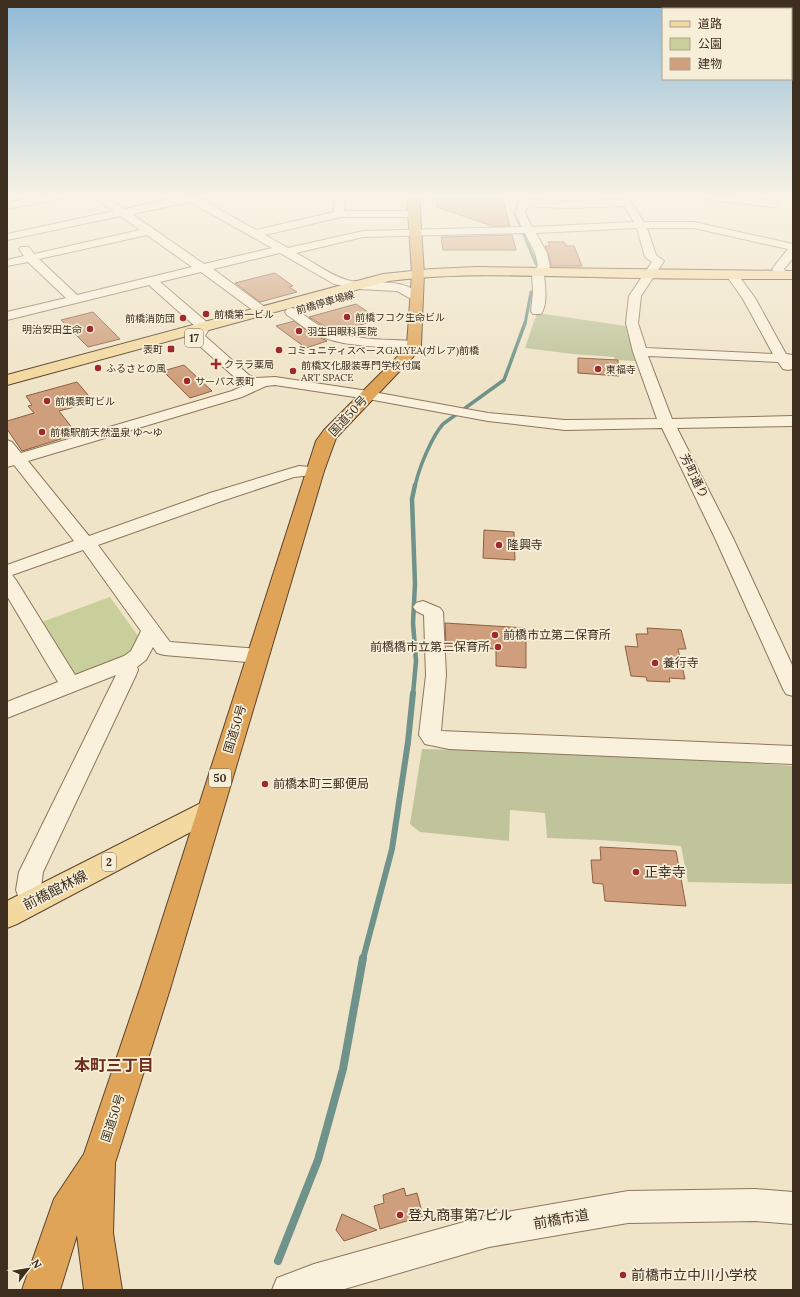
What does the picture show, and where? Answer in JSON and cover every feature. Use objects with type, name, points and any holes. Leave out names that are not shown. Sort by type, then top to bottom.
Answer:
[{"type":"highway","points":[[414,345],[418,274],[416,259]]},
{"type":"highway","name":"国道50号","points":[[103,1290],[95,1233],[98,1163],[153,997],[315,471],[325,441],[330,434],[408,354],[414,345]]},
{"type":"highway","points":[[41,1290],[67,1212],[98,1163]]},
{"type":"main road","points":[[346,286],[400,270],[416,259]]},
{"type":"main road","points":[[418,274],[442,271],[538,273],[654,267],[732,275],[787,275]]},
{"type":"main road","name":"前橋停車場線","points":[[7,389],[201,332],[262,312],[316,297],[346,286],[388,277],[418,274]]},
{"type":"main road","name":"前橋停車場線","points":[[7,380],[201,332],[291,312],[346,286],[380,287],[406,280],[418,274]]},
{"type":"main road","name":"前橋館林線","points":[[7,915],[210,810]]},
{"type":"street","points":[[7,263],[37,257]]},
{"type":"street","points":[[185,257],[201,268],[207,270],[262,312]]},
{"type":"street","points":[[7,316],[253,257]]},
{"type":"street","points":[[294,257],[346,286]]},
{"type":"street","points":[[537,311],[539,292],[538,273],[544,267],[542,257]]},
{"type":"street","points":[[651,257],[654,267]]},
{"type":"street","points":[[787,275],[779,271],[780,266],[788,257]]},
{"type":"street","points":[[31,258],[74,299]]},
{"type":"street","name":"芳町通り","points":[[654,267],[635,300],[632,323],[640,352],[666,422],[724,538],[793,689]]},
{"type":"street","points":[[732,275],[749,298],[788,358],[793,372]]},
{"type":"street","points":[[152,281],[245,379],[255,382],[275,381],[368,394],[453,411],[530,422],[565,425],[666,422],[793,421]]},
{"type":"street","points":[[380,287],[403,289],[412,293],[417,298]]},
{"type":"street","points":[[291,312],[314,328],[327,334],[355,340],[414,345]]},
{"type":"street","points":[[640,352],[788,358]]},
{"type":"street","points":[[12,461],[237,394],[262,382]]},
{"type":"street","points":[[7,445],[12,461],[78,536],[88,543],[164,648],[258,656]]},
{"type":"street","points":[[7,571],[288,474],[299,471],[315,471]]},
{"type":"street","points":[[7,580],[70,684]]},
{"type":"street","points":[[423,607],[433,612],[436,675],[430,735],[434,738],[449,741],[793,755]]},
{"type":"street","points":[[7,710],[125,663],[139,655],[152,630]]},
{"type":"street","points":[[32,902],[28,894],[27,885],[31,872],[126,675],[128,670],[125,663]]},
{"type":"street","name":"前橋市道","points":[[289,1290],[489,1231],[628,1207],[755,1206],[793,1208]]},
{"type":"green space","points":[[537,313],[626,326],[636,361],[615,360],[614,357],[525,348]]},
{"type":"green space","points":[[110,597],[138,636],[127,658],[80,677],[71,676],[39,623]]},
{"type":"green space","points":[[422,749],[605,753],[793,766],[793,884],[688,882],[681,846],[547,838],[545,813],[510,810],[509,841],[420,832],[410,824]]},
{"type":"building","points":[[549,257],[578,257],[582,266],[551,266]]},
{"type":"building","points":[[275,273],[293,286],[289,287],[297,292],[260,302],[235,283]]},
{"type":"building","name":"前橋フコク生命ビル","points":[[356,304],[374,316],[367,318],[369,320],[364,322],[367,323],[338,331],[324,326],[309,317]]},
{"type":"building","name":"明治安田生命","points":[[93,312],[120,339],[88,347],[61,320]]},
{"type":"building","name":"羽生田眼科医院","points":[[294,321],[312,334],[327,341],[306,348],[276,326]]},
{"type":"building","name":"東福寺","points":[[578,358],[618,360],[619,376],[578,373]]},
{"type":"building","name":"サーパス表町","points":[[184,365],[212,391],[190,398],[163,371]]},
{"type":"building","points":[[77,382],[94,402],[59,411],[77,434],[22,451],[7,429],[7,421],[34,413],[28,406],[32,405],[26,396]]},
{"type":"building","name":"隆興寺","points":[[484,530],[514,532],[515,560],[483,558]]},
{"type":"building","name":"前橋橋市立第二保育所","points":[[445,623],[526,628],[526,668],[496,666],[496,649],[446,646]]},
{"type":"building","name":"養行寺","points":[[647,628],[681,630],[686,649],[678,649],[685,679],[669,678],[670,682],[647,681],[646,677],[631,676],[625,646],[638,647],[636,634],[648,634]]},
{"type":"building","name":"正幸寺","points":[[600,847],[676,851],[686,906],[605,901],[603,884],[593,883],[591,860],[601,860]]},
{"type":"building","name":"登丸商事第7ビル","points":[[404,1188],[406,1196],[417,1193],[423,1216],[380,1229],[374,1206],[384,1203],[383,1195]]},
{"type":"building","points":[[342,1214],[377,1230],[344,1241],[336,1230]]},
{"type":"waterway","points":[[533,257],[536,264]]},
{"type":"waterway","points":[[525,324],[531,292]]},
{"type":"waterway","points":[[415,486],[426,454],[434,437],[443,424],[504,380],[525,323]]},
{"type":"waterway","points":[[413,694],[416,661],[413,623],[415,584],[412,499],[415,485]]},
{"type":"waterway","points":[[363,959],[392,849],[408,742],[413,693]]},
{"type":"waterway","points":[[278,1261],[318,1160],[343,1069],[363,958]]},
{"type":"place","name":"前橋第一ビル","points":[[206,314]]},
{"type":"place","name":"前橋フコク生命ビル","points":[[347,317]]},
{"type":"place","name":"前橋消防団","points":[[183,318]]},
{"type":"place","name":"明治安田生命","points":[[90,329]]},
{"type":"place","name":"羽生田眼科医院","points":[[299,331]]},
{"type":"place","name":"表町","points":[[171,349]]},
{"type":"place","name":"コミュニティスペースGALYEA(ガレア)前橋","points":[[279,350]]},
{"type":"place","name":"クララ薬局","points":[[216,364]]},
{"type":"place","name":"ふるさとの風","points":[[98,368]]},
{"type":"place","name":"東福寺","points":[[598,369]]},
{"type":"place","name":"前橋文化服装専門学校付属 ART SPACE","points":[[293,371]]},
{"type":"place","name":"サーパス表町","points":[[187,381]]},
{"type":"place","name":"前橋表町ビル","points":[[47,401]]},
{"type":"place","name":"前橋駅前天然温泉 ゆ～ゆ","points":[[42,432]]},
{"type":"place","name":"隆興寺","points":[[499,545]]},
{"type":"place","name":"前橋市立第二保育所","points":[[495,635]]},
{"type":"place","name":"前橋橋市立第二保育所","points":[[498,647]]},
{"type":"place","name":"養行寺","points":[[655,663]]},
{"type":"place","name":"前橋本町三郵便局","points":[[265,784]]},
{"type":"place","name":"正幸寺","points":[[636,872]]},
{"type":"place","name":"登丸商事第7ビル","points":[[400,1215]]},
{"type":"place","name":"前橋市立中川小学校","points":[[623,1275]]},
{"type":"district","name":"本町三丁目","points":[[114,1065]]}]
